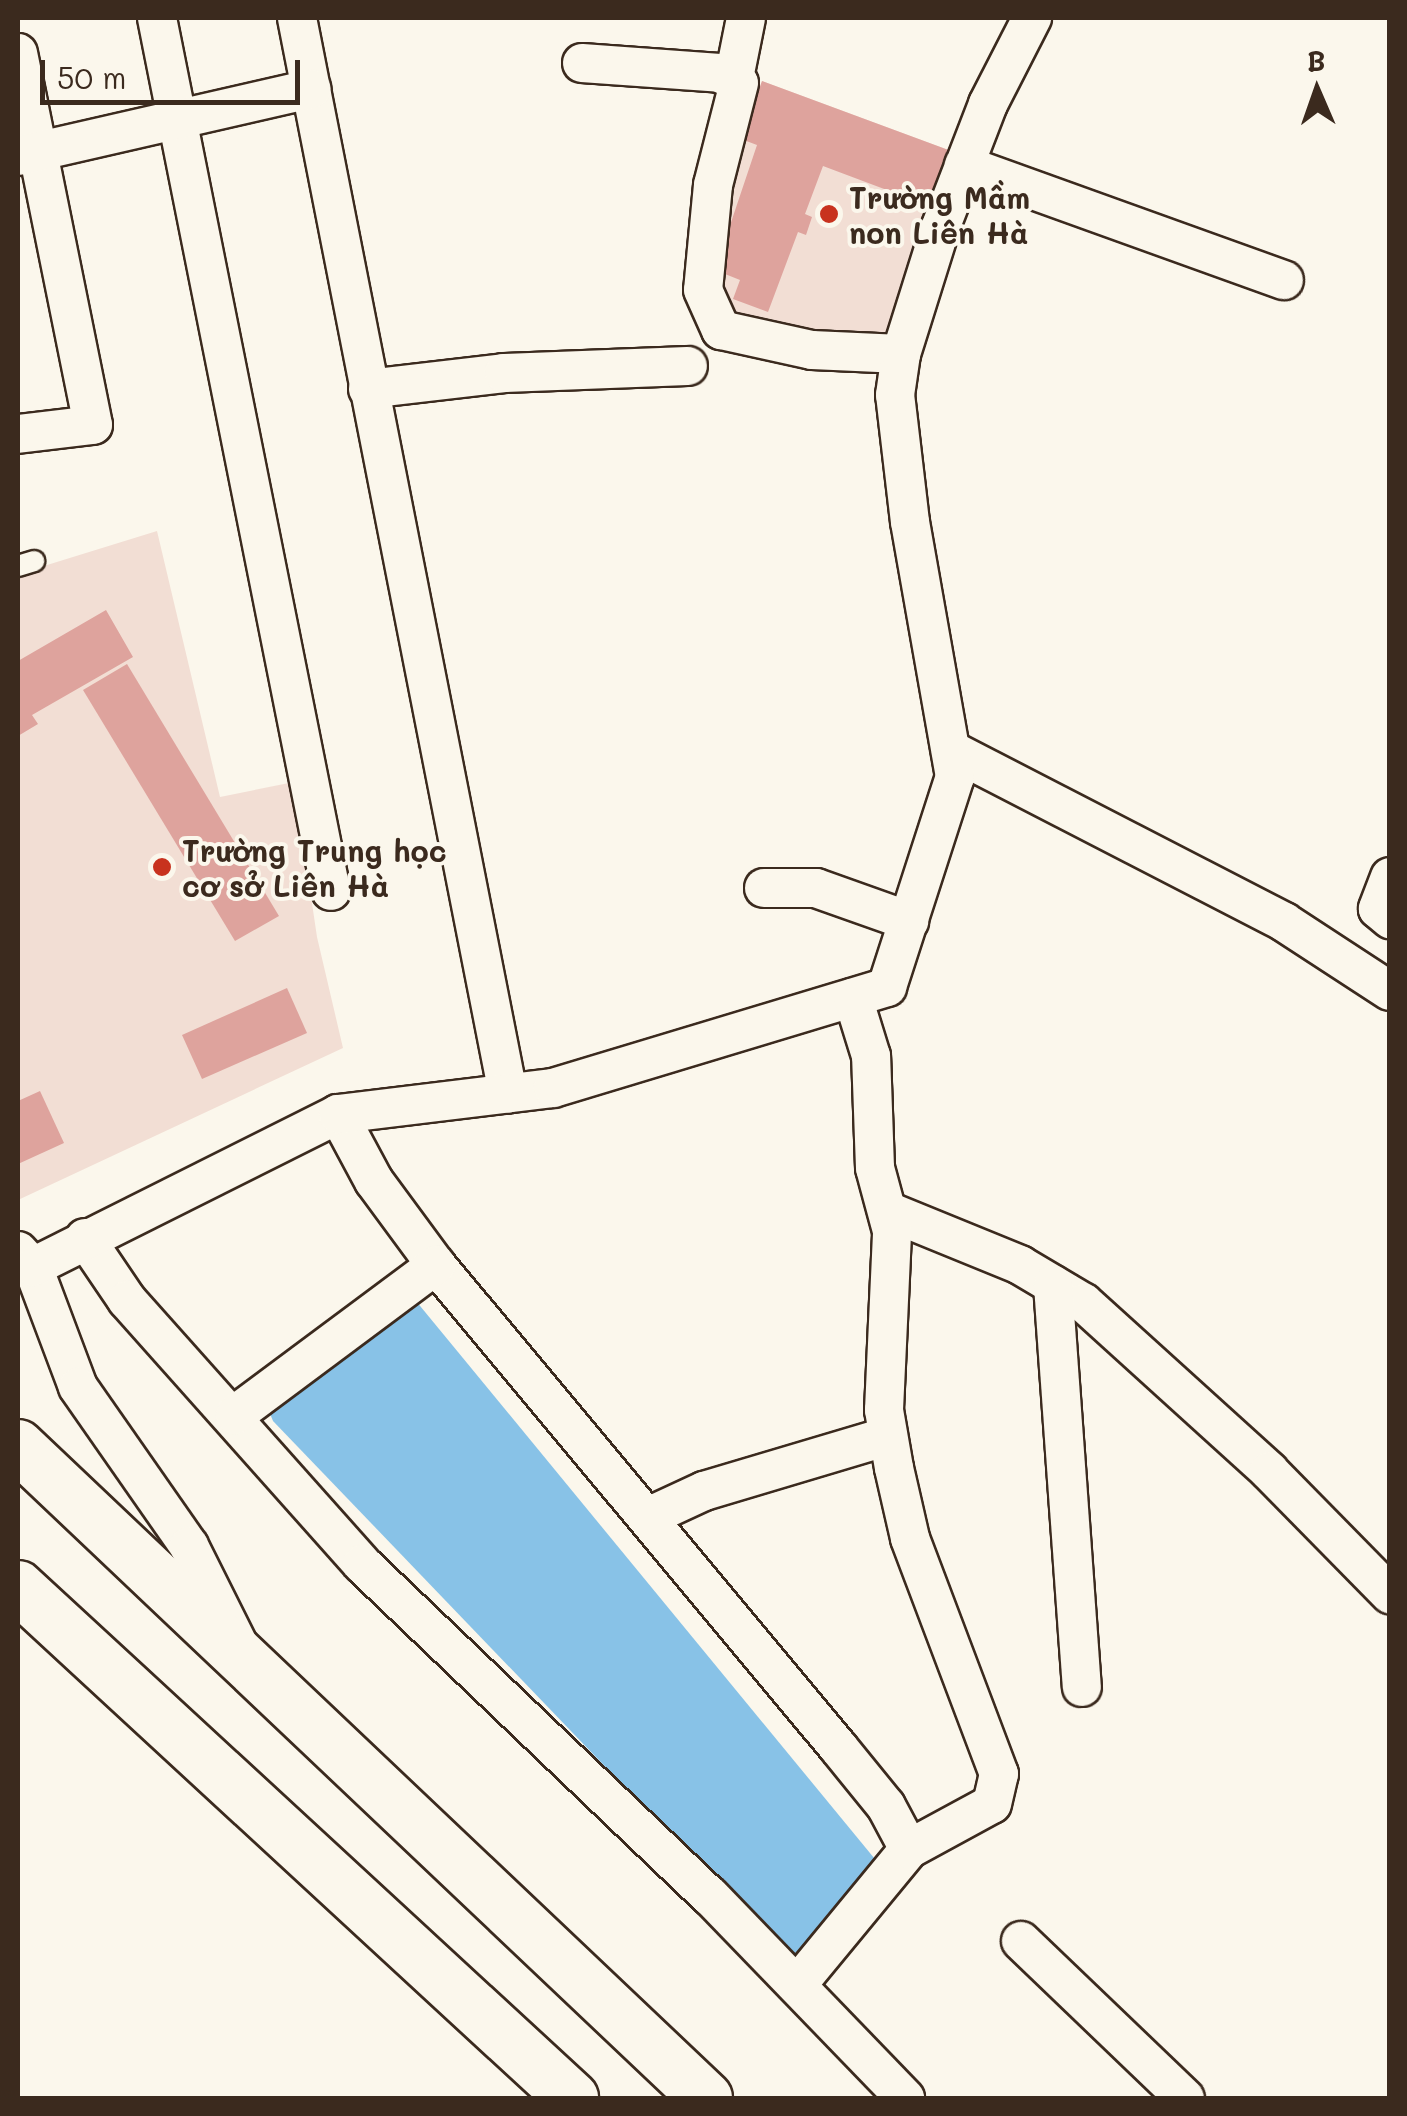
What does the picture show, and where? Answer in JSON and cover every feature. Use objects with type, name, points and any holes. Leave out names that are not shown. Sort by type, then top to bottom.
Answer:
[{"type":"main road","points":[[18,1446],[706,2098]]},
{"type":"main road","points":[[18,1587],[572,2098]]},
{"type":"street","points":[[157,18],[331,891]]},
{"type":"street","points":[[296,18],[508,1093]]},
{"type":"street","points":[[746,18],[734,78],[740,98],[713,184],[703,290],[722,330],[812,350],[901,354]]},
{"type":"street","points":[[249,1666],[189,1546],[78,1388],[23,1260],[85,1238],[338,1114],[553,1088],[887,987],[956,776],[910,522],[895,396],[901,354],[964,165],[1032,18]]},
{"type":"street","points":[[18,53],[27,154],[93,424],[18,434]]},
{"type":"street","points":[[582,63],[734,78]]},
{"type":"street","points":[[27,154],[311,90]]},
{"type":"street","points":[[964,165],[1284,280]]},
{"type":"street","points":[[368,388],[504,374],[688,366]]},
{"type":"street","points":[[951,750],[1284,922],[1390,991]]},
{"type":"street","points":[[1390,877],[1378,909],[1390,919]]},
{"type":"street","points":[[764,888],[816,888],[864,900],[909,921]]},
{"type":"street","points":[[796,1985],[909,1849],[992,1804],[1000,1774],[910,1538],[888,1436],[884,1358],[895,1276],[888,1212],[875,1168],[872,1056],[853,998]]},
{"type":"street","points":[[338,1114],[374,1181],[436,1265],[650,1516],[741,1636],[886,1806],[909,1849]]},
{"type":"street","points":[[888,1212],[1054,1285],[1168,1377],[1390,1594]]},
{"type":"street","points":[[85,1238],[127,1300],[235,1415],[362,1564],[796,1985],[905,2098]]},
{"type":"street","points":[[235,1415],[436,1265]]},
{"type":"street","points":[[1054,1285],[1082,1687]]},
{"type":"street","points":[[650,1516],[704,1492],[888,1436]]},
{"type":"street","points":[[1022,1941],[1186,2098]]},
{"type":"shaded area","name":"Trường Mầm non Liên Hà","points":[[762,81],[962,155],[886,347],[719,315],[718,218]]},
{"type":"shaded area","name":"Trường Trung học cơ sở Liên Hà","points":[[157,531],[220,797],[294,782],[317,937],[343,1048],[18,1200],[18,574]]},
{"type":"water","points":[[416,1301],[879,1864],[790,1959],[273,1421],[269,1411]]},
{"type":"building","points":[[762,81],[962,155],[940,210],[823,166],[805,214],[812,217],[806,235],[798,232],[768,312],[733,299],[740,280],[715,270],[757,145],[741,139]]},
{"type":"building","points":[[106,610],[133,657],[32,715],[38,724],[18,736],[18,661]]},
{"type":"building","points":[[127,664],[279,916],[235,941],[83,690]]},
{"type":"building","points":[[287,988],[307,1033],[202,1079],[182,1035]]},
{"type":"building","points":[[40,1091],[64,1143],[18,1164],[18,1101]]},
{"type":"place","name":"Trường Mầm non Liên Hà","points":[[829,214]]},
{"type":"place","name":"Trường Trung học cơ sở Liên Hà","points":[[162,867]]}]
